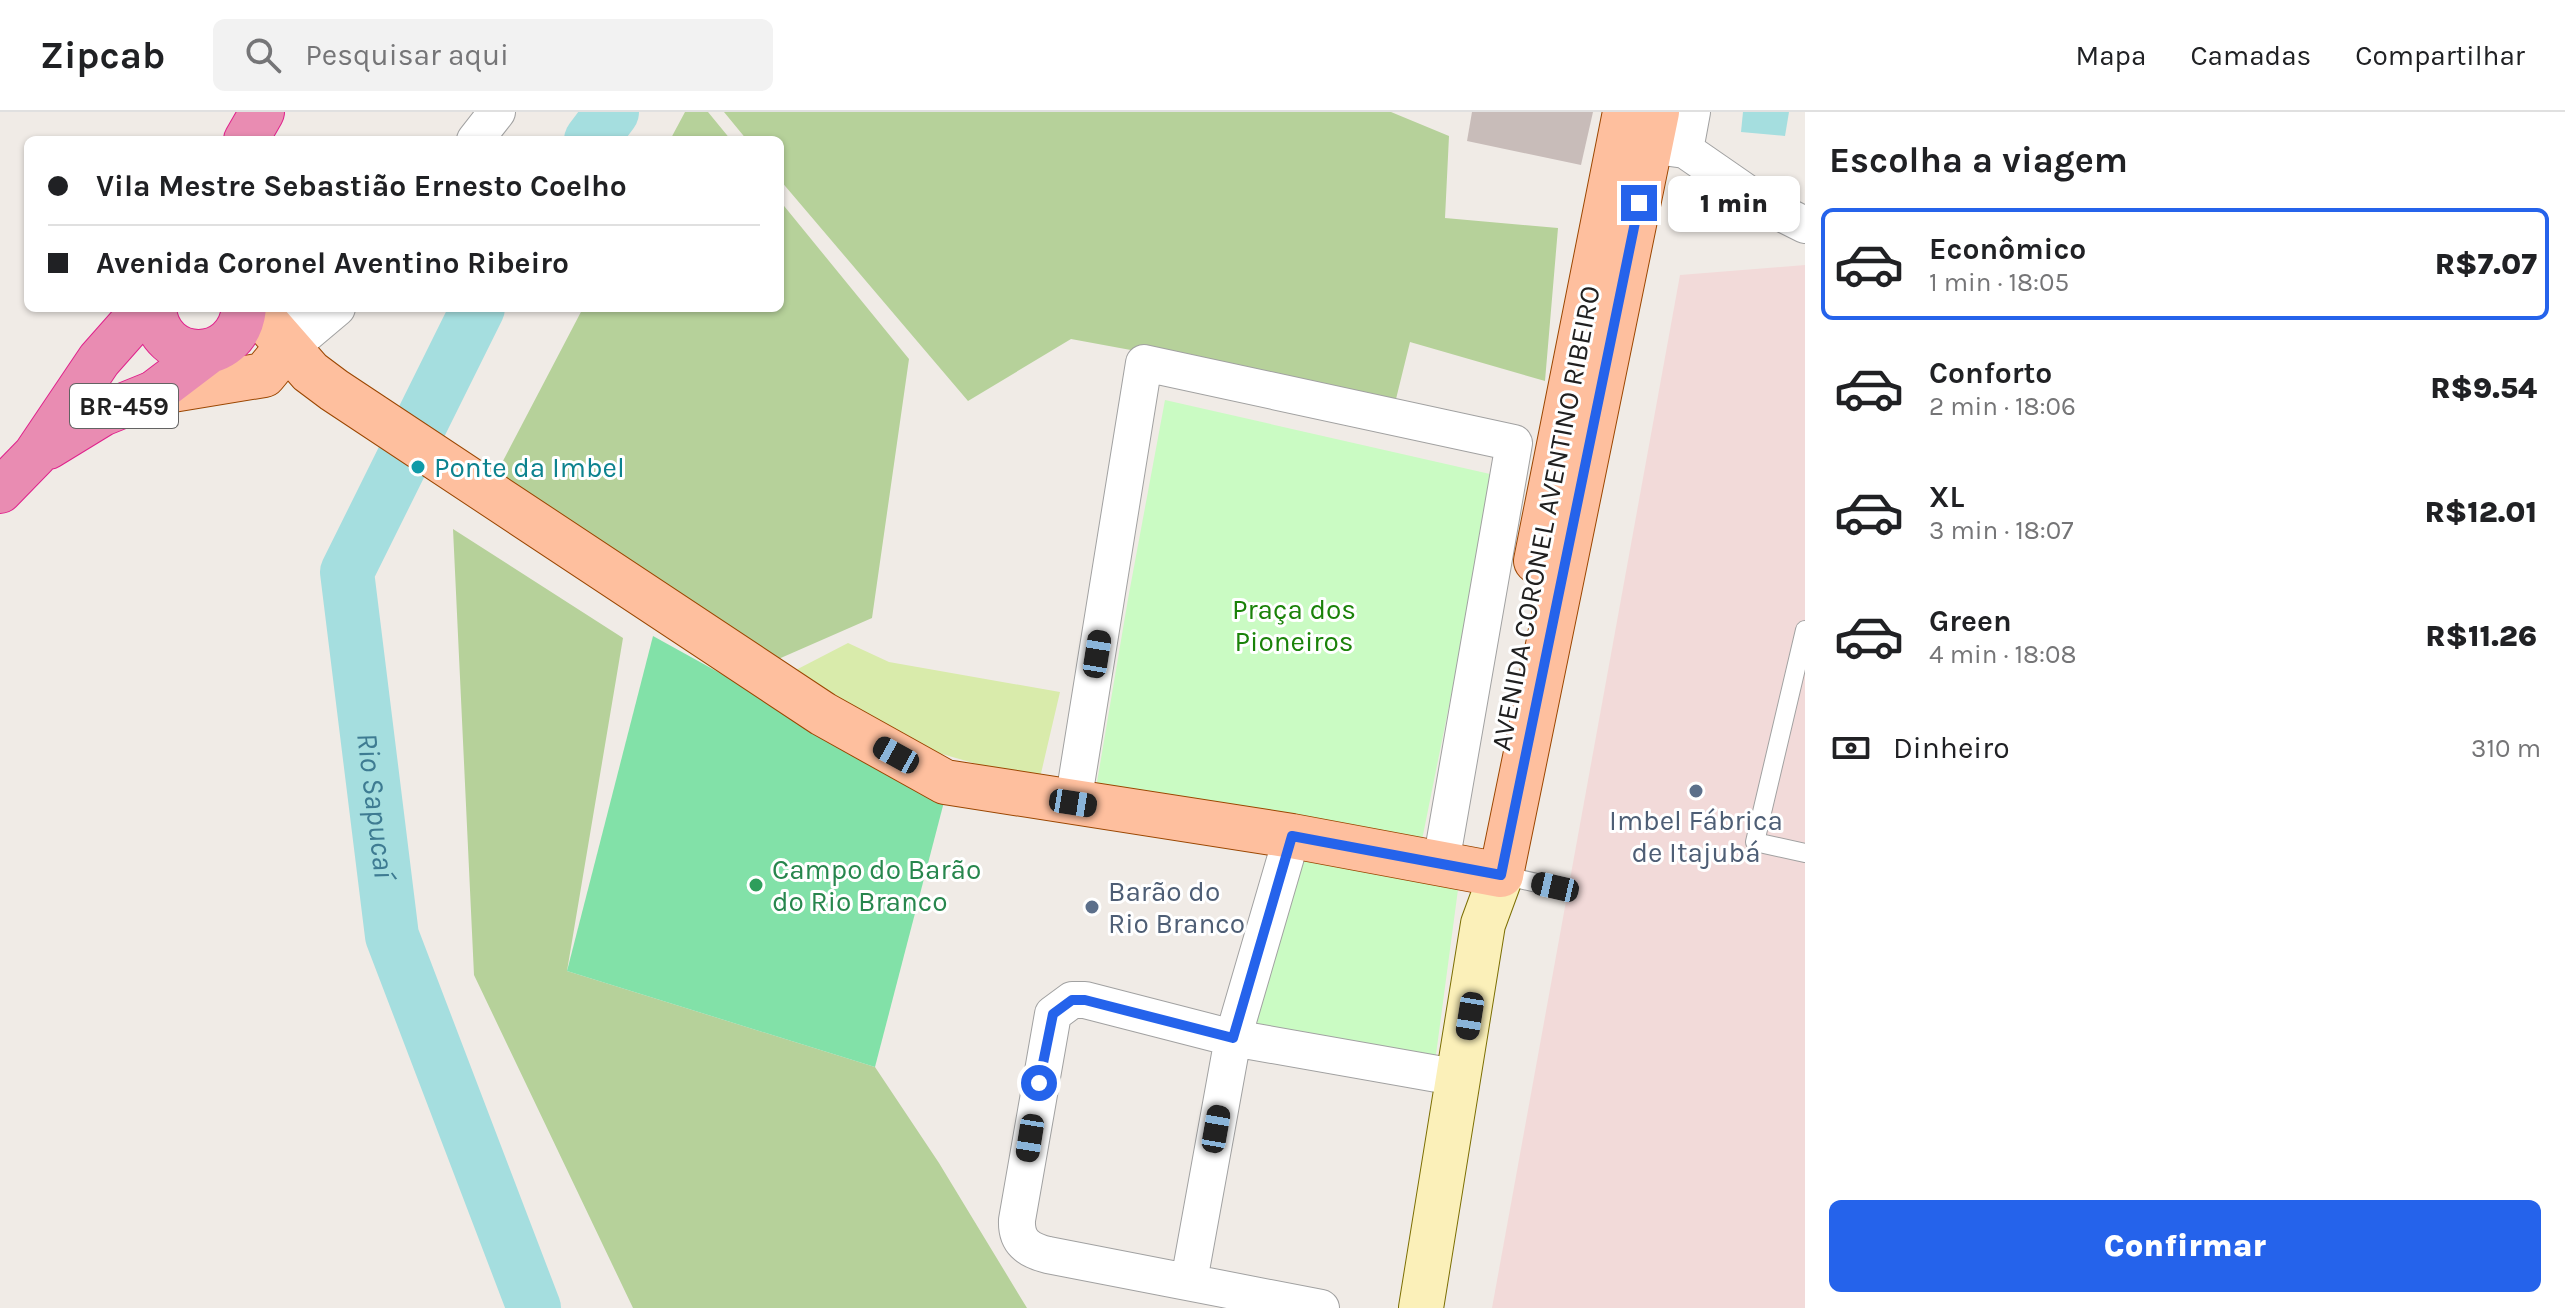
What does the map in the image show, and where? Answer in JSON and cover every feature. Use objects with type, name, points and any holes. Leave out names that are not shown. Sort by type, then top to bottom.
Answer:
[{"type":"highway","points":[[248,136],[262,112]]},
{"type":"highway","points":[[260,136],[262,112]]},
{"type":"highway","name":"BR-459","points":[[0,491],[35,455],[99,360],[141,312]]},
{"type":"highway","points":[[155,312],[157,323],[171,342],[191,352],[211,351],[232,338],[241,326],[243,312]]},
{"type":"highway","name":"BR-459","points":[[35,455],[102,414],[154,393],[211,351]]},
{"type":"main road","name":"AVENIDA CORONEL AVENTINO RIBEIRO","points":[[1473,869],[1557,452],[1648,132]]},
{"type":"main road","name":"AVENIDA CORONEL AVENTINO RIBEIRO","points":[[1473,869],[1648,132]]},
{"type":"main road","points":[[258,312],[298,356],[535,522],[823,714],[945,782],[1292,836],[1473,869]]},
{"type":"main road","points":[[211,351],[298,356]]},
{"type":"main road","points":[[154,393],[298,356]]},
{"type":"street","points":[[478,136],[497,112]]},
{"type":"street","points":[[1648,132],[1692,112]]},
{"type":"street","points":[[1648,132],[1763,204],[1805,225]]},
{"type":"street","points":[[298,356],[334,312]]},
{"type":"street","points":[[1073,803],[1144,363],[1557,452]]},
{"type":"street","points":[[1473,869],[1514,443]]},
{"type":"street","points":[[1189,1281],[1233,1038],[1292,836]]},
{"type":"street","name":"AVENIDA CORONEL AVENTINO RIBEIRO","points":[[1421,1308],[1483,924],[1473,869]]},
{"type":"street","points":[[1321,1308],[1260,1302],[1189,1281],[1034,1251],[1020,1239],[1017,1220],[1048,1028],[1053,1014],[1072,1000],[1085,1000],[1233,1038],[1460,1078]]},
{"type":"lane","points":[[1805,630],[1755,842],[1805,853]]},
{"type":"lane","points":[[1473,869],[1555,887]]},
{"type":"shaded area","name":"Imbel Fábrica de Itajubá","points":[[1805,265],[1805,1308],[1492,1308],[1680,275]]},
{"type":"green space","points":[[685,112],[708,112],[728,136],[672,136]]},
{"type":"green space","points":[[724,112],[1391,112],[1449,136],[1445,218],[1558,228],[1545,381],[1410,342],[1396,399],[1071,339],[968,401],[784,185],[784,136],[744,136]]},
{"type":"green space","points":[[784,206],[909,359],[872,618],[767,664],[494,478],[581,312],[784,312]]},
{"type":"green space","name":"Praça dos Pioneiros","points":[[1165,400],[1490,474],[1460,651],[1421,845],[1096,788]]},
{"type":"green space","points":[[453,529],[623,638],[567,971],[875,1067],[939,1163],[1027,1308],[633,1308],[474,975]]},
{"type":"green space","name":"Campo do Barão do Rio Branco","points":[[653,636],[945,798],[875,1067],[567,971]]},
{"type":"green space","points":[[848,643],[889,662],[1060,692],[1039,782],[904,743],[790,673]]},
{"type":"green space","points":[[1301,848],[1459,882],[1435,1062],[1237,1026]]},
{"type":"water","points":[[1743,112],[1789,112],[1785,136],[1741,132]]},
{"type":"building","points":[[1472,112],[1593,112],[1581,165],[1467,141]]},
{"type":"waterway","name":"Rio Sapucaí","points":[[594,136],[612,112]]},
{"type":"waterway","name":"Rio Sapucaí","points":[[476,312],[347,572],[392,936],[534,1308]]},
{"type":"place","name":"Ponte da Imbel","points":[[418,467]]},
{"type":"place","name":"Imbel Fábrica de Itajubá","points":[[1696,791]]},
{"type":"place","name":"Campo do Barão do Rio Branco","points":[[756,885]]},
{"type":"place","name":"Barão do Rio Branco","points":[[1092,907]]},
{"type":"route","points":[[1039,1083],[1053,1014],[1072,1000],[1085,1000],[1233,1038],[1292,836],[1501,875],[1639,203]]}]
